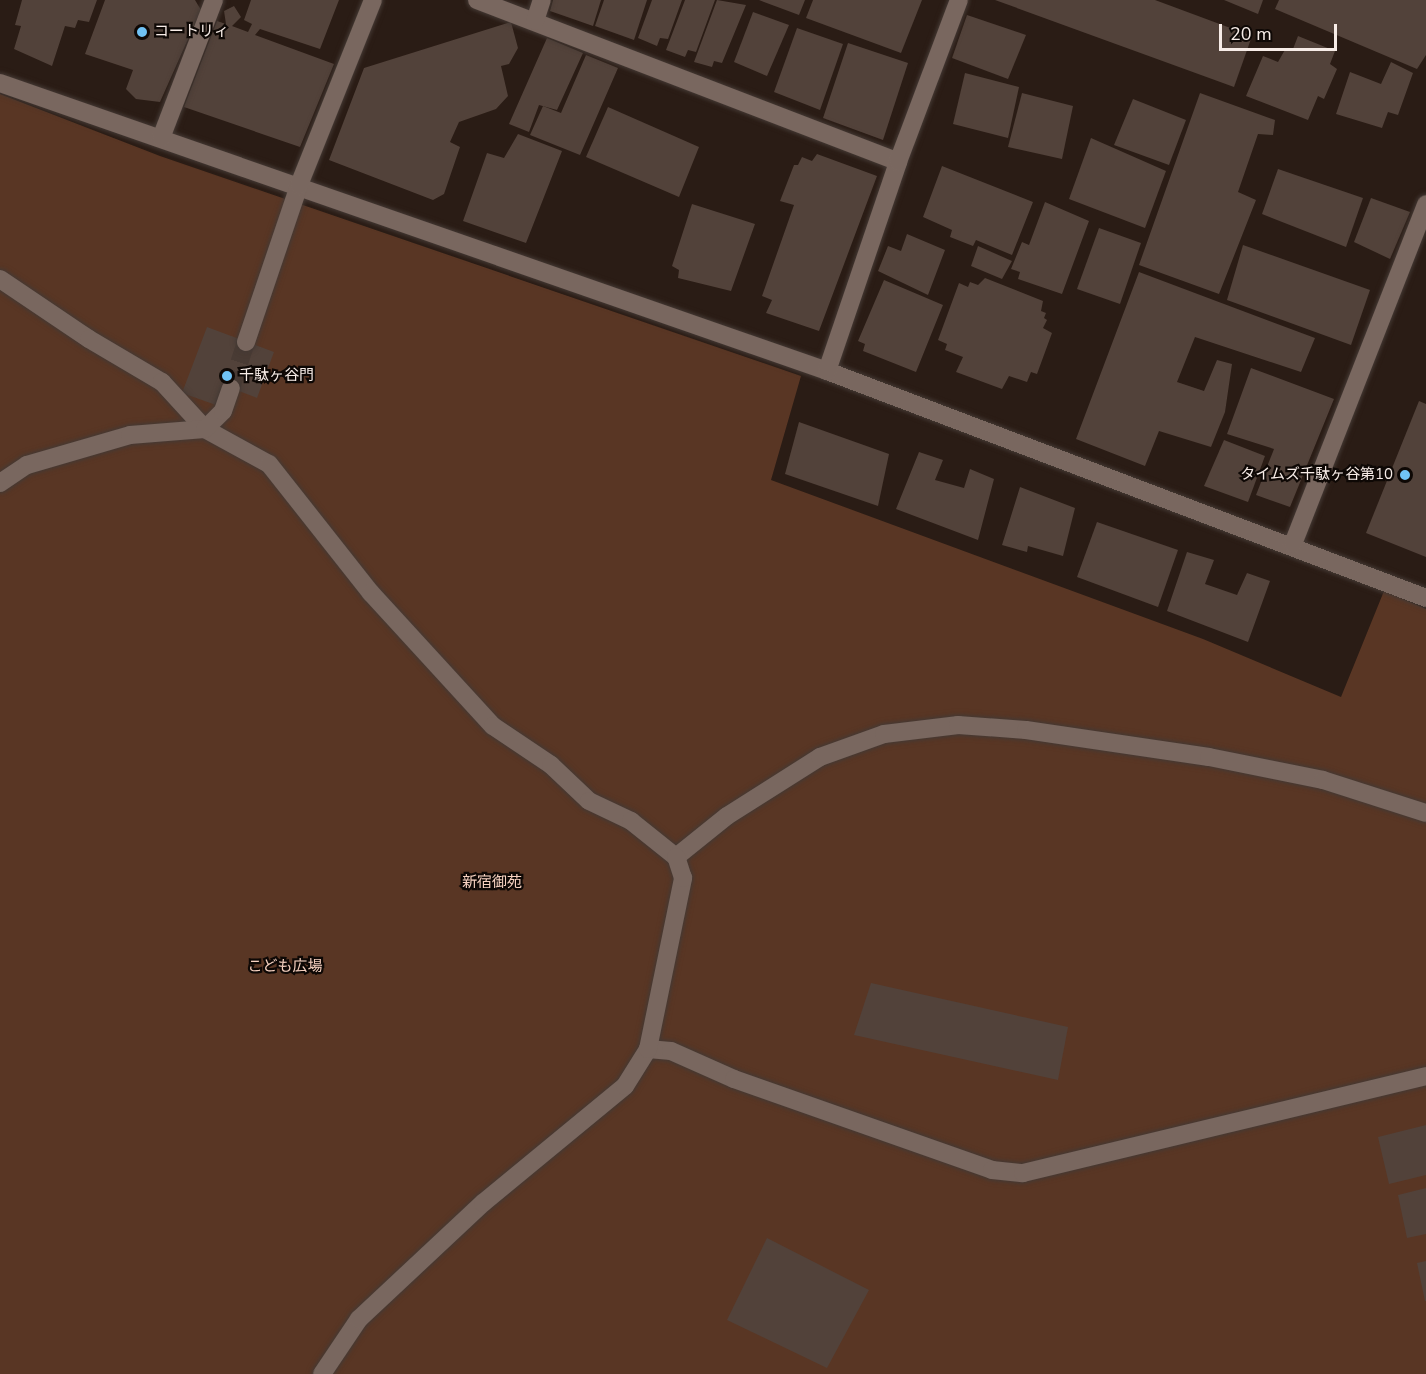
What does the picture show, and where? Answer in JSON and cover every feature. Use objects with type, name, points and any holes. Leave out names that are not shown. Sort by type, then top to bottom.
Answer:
[{"type":"street","points":[[161,138],[214,0]]},
{"type":"street","points":[[246,342],[299,185],[373,0]]},
{"type":"street","points":[[477,0],[898,162]]},
{"type":"street","points":[[535,21],[542,0]]},
{"type":"street","points":[[827,371],[898,162],[959,0]]},
{"type":"street","points":[[0,83],[299,185],[827,371],[1293,544],[1426,598]]},
{"type":"street","points":[[1293,544],[1426,204]]},
{"type":"street","points":[[0,279],[89,339],[162,382],[205,429],[269,464],[372,593],[493,726],[551,765],[589,801],[631,821],[676,856],[683,879],[648,1049],[625,1086],[483,1203],[359,1319],[322,1374]]},
{"type":"street","points":[[0,483],[27,465],[130,435],[205,429],[223,411],[231,388]]},
{"type":"street","points":[[676,856],[727,816],[820,757],[884,734],[958,725],[1026,729],[1209,757],[1323,780],[1426,813]]},
{"type":"street","points":[[648,1049],[671,1051],[734,1079],[992,1170],[1023,1173],[1426,1076]]},
{"type":"green space","name":"新宿御苑","points":[[0,94],[160,156],[801,376],[771,480],[1203,639],[1341,697],[1384,591],[1426,609],[1426,1374],[0,1374]]},
{"type":"building","points":[[22,0],[97,0],[89,22],[78,20],[75,28],[65,26],[52,66],[14,49],[21,26],[15,25]]},
{"type":"building","name":"コートリィ","points":[[105,0],[195,0],[201,10],[160,102],[136,99],[126,89],[133,70],[85,54]]},
{"type":"building","points":[[251,0],[339,0],[320,49],[260,29],[255,35],[334,64],[300,147],[184,107],[217,21],[226,24],[224,11],[234,6],[241,17],[232,26],[248,32],[252,24],[244,20]]},
{"type":"building","points":[[553,0],[601,0],[593,26],[550,11]]},
{"type":"building","points":[[604,0],[647,0],[634,40],[595,26]]},
{"type":"building","points":[[652,0],[682,0],[668,39],[660,38],[657,46],[638,38]]},
{"type":"building","points":[[685,0],[715,0],[696,52],[688,50],[685,57],[666,50]]},
{"type":"building","points":[[717,0],[746,5],[722,63],[714,61],[712,67],[694,62]]},
{"type":"building","points":[[759,0],[805,0],[799,15]]},
{"type":"building","points":[[813,0],[922,0],[901,53],[806,18]]},
{"type":"building","points":[[995,0],[1155,0],[1252,36],[1234,87]]},
{"type":"building","points":[[1224,0],[1263,0],[1258,14]]},
{"type":"building","points":[[1279,0],[1426,0],[1426,55],[1417,69],[1275,9]]},
{"type":"building","points":[[753,12],[789,25],[767,76],[734,62]]},
{"type":"building","points":[[967,15],[1026,35],[1008,79],[952,58]]},
{"type":"building","points":[[511,22],[518,48],[509,64],[501,66],[508,96],[496,109],[459,122],[450,142],[460,147],[444,194],[433,200],[329,160],[364,68]]},
{"type":"building","points":[[797,28],[843,44],[820,110],[774,92]]},
{"type":"building","points":[[1298,36],[1335,51],[1330,64],[1337,69],[1324,99],[1318,96],[1308,120],[1246,96],[1263,56],[1278,62],[1286,48],[1293,49]]},
{"type":"building","points":[[547,38],[583,53],[557,110],[539,105],[529,132],[509,124]]},
{"type":"building","points":[[848,43],[908,63],[883,140],[823,118]]},
{"type":"building","points":[[586,55],[618,68],[580,155],[530,135],[543,106],[561,113]]},
{"type":"building","points":[[1391,62],[1413,73],[1398,115],[1388,112],[1382,128],[1336,114],[1350,72],[1381,84]]},
{"type":"building","points":[[965,73],[1019,87],[1008,138],[953,124]]},
{"type":"building","points":[[1022,93],[1073,106],[1062,159],[1008,147]]},
{"type":"building","points":[[1200,93],[1275,120],[1273,135],[1258,134],[1238,192],[1256,200],[1219,294],[1139,265]]},
{"type":"building","points":[[1133,99],[1186,120],[1169,165],[1114,145]]},
{"type":"building","points":[[608,107],[699,147],[679,197],[586,157]]},
{"type":"building","points":[[518,134],[562,151],[526,243],[463,221],[487,153],[504,158]]},
{"type":"building","points":[[1091,138],[1166,171],[1145,228],[1069,199]]},
{"type":"building","points":[[817,154],[877,176],[819,331],[766,313],[772,300],[762,296],[794,205],[780,201],[794,165],[798,165],[802,157],[812,161]]},
{"type":"building","points":[[942,166],[1033,202],[1012,255],[976,240],[973,246],[950,237],[952,230],[923,217]]},
{"type":"building","points":[[1278,169],[1363,198],[1346,247],[1262,214]]},
{"type":"building","points":[[1371,198],[1410,212],[1390,259],[1354,242]]},
{"type":"building","points":[[1045,202],[1089,221],[1062,294],[1018,279],[1020,272],[1011,269],[1022,242],[1029,245]]},
{"type":"building","points":[[692,204],[755,224],[731,291],[678,278],[679,270],[672,266]]},
{"type":"building","points":[[1099,228],[1141,243],[1120,304],[1077,289]]},
{"type":"building","points":[[907,234],[945,250],[928,295],[878,271],[888,246],[901,251]]},
{"type":"building","points":[[1243,245],[1370,290],[1351,345],[1227,300]]},
{"type":"building","points":[[978,246],[1012,261],[1002,279],[971,266]]},
{"type":"building","points":[[1139,272],[1315,338],[1301,372],[1195,337],[1177,382],[1204,391],[1217,360],[1232,364],[1225,412],[1211,447],[1159,431],[1145,466],[1076,439]]},
{"type":"building","points":[[985,278],[1043,301],[1041,311],[1046,313],[1044,318],[1047,320],[1043,328],[1052,333],[1037,374],[1031,372],[1027,382],[1009,376],[1002,389],[956,372],[963,357],[945,350],[947,344],[938,340],[959,283],[968,287],[970,282],[978,285]]},
{"type":"building","points":[[884,280],[943,305],[916,372],[863,351],[865,344],[858,341]]},
{"type":"building","name":"千駄ヶ谷門","points":[[207,327],[274,352],[257,398],[231,388],[216,405],[182,393]]},
{"type":"building","points":[[1251,368],[1334,399],[1290,507],[1256,495],[1274,449],[1227,434]]},
{"type":"building","points":[[1419,401],[1426,404],[1426,557],[1366,533]]},
{"type":"building","points":[[799,422],[889,454],[878,506],[785,474]]},
{"type":"building","points":[[1224,440],[1265,456],[1248,502],[1204,486]]},
{"type":"building","points":[[919,452],[943,460],[935,480],[964,488],[970,469],[994,479],[978,540],[896,509]]},
{"type":"building","points":[[1020,487],[1075,508],[1063,556],[1028,546],[1027,552],[1002,545]]},
{"type":"building","points":[[1097,522],[1178,550],[1158,607],[1077,577]]},
{"type":"building","points":[[1187,552],[1214,560],[1205,584],[1237,595],[1247,573],[1270,581],[1248,642],[1167,611]]},
{"type":"building","points":[[871,983],[1068,1027],[1058,1080],[854,1035]]},
{"type":"building","points":[[1426,1125],[1426,1175],[1389,1184],[1378,1137]]},
{"type":"building","points":[[1426,1188],[1426,1234],[1407,1238],[1398,1195]]},
{"type":"building","points":[[767,1238],[869,1290],[827,1368],[727,1320]]},
{"type":"building","points":[[1426,1261],[1426,1301],[1425,1301],[1417,1263]]},
{"type":"tunnel","points":[[231,388],[246,342]]},
{"type":"place","name":"コートリィ","points":[[142,32]]},
{"type":"place","name":"千駄ヶ谷門","points":[[227,376]]},
{"type":"place","name":"タイムズ千駄ヶ谷第10","points":[[1405,475]]},
{"type":"park label","name":"こども広場","points":[[285,967]]}]
